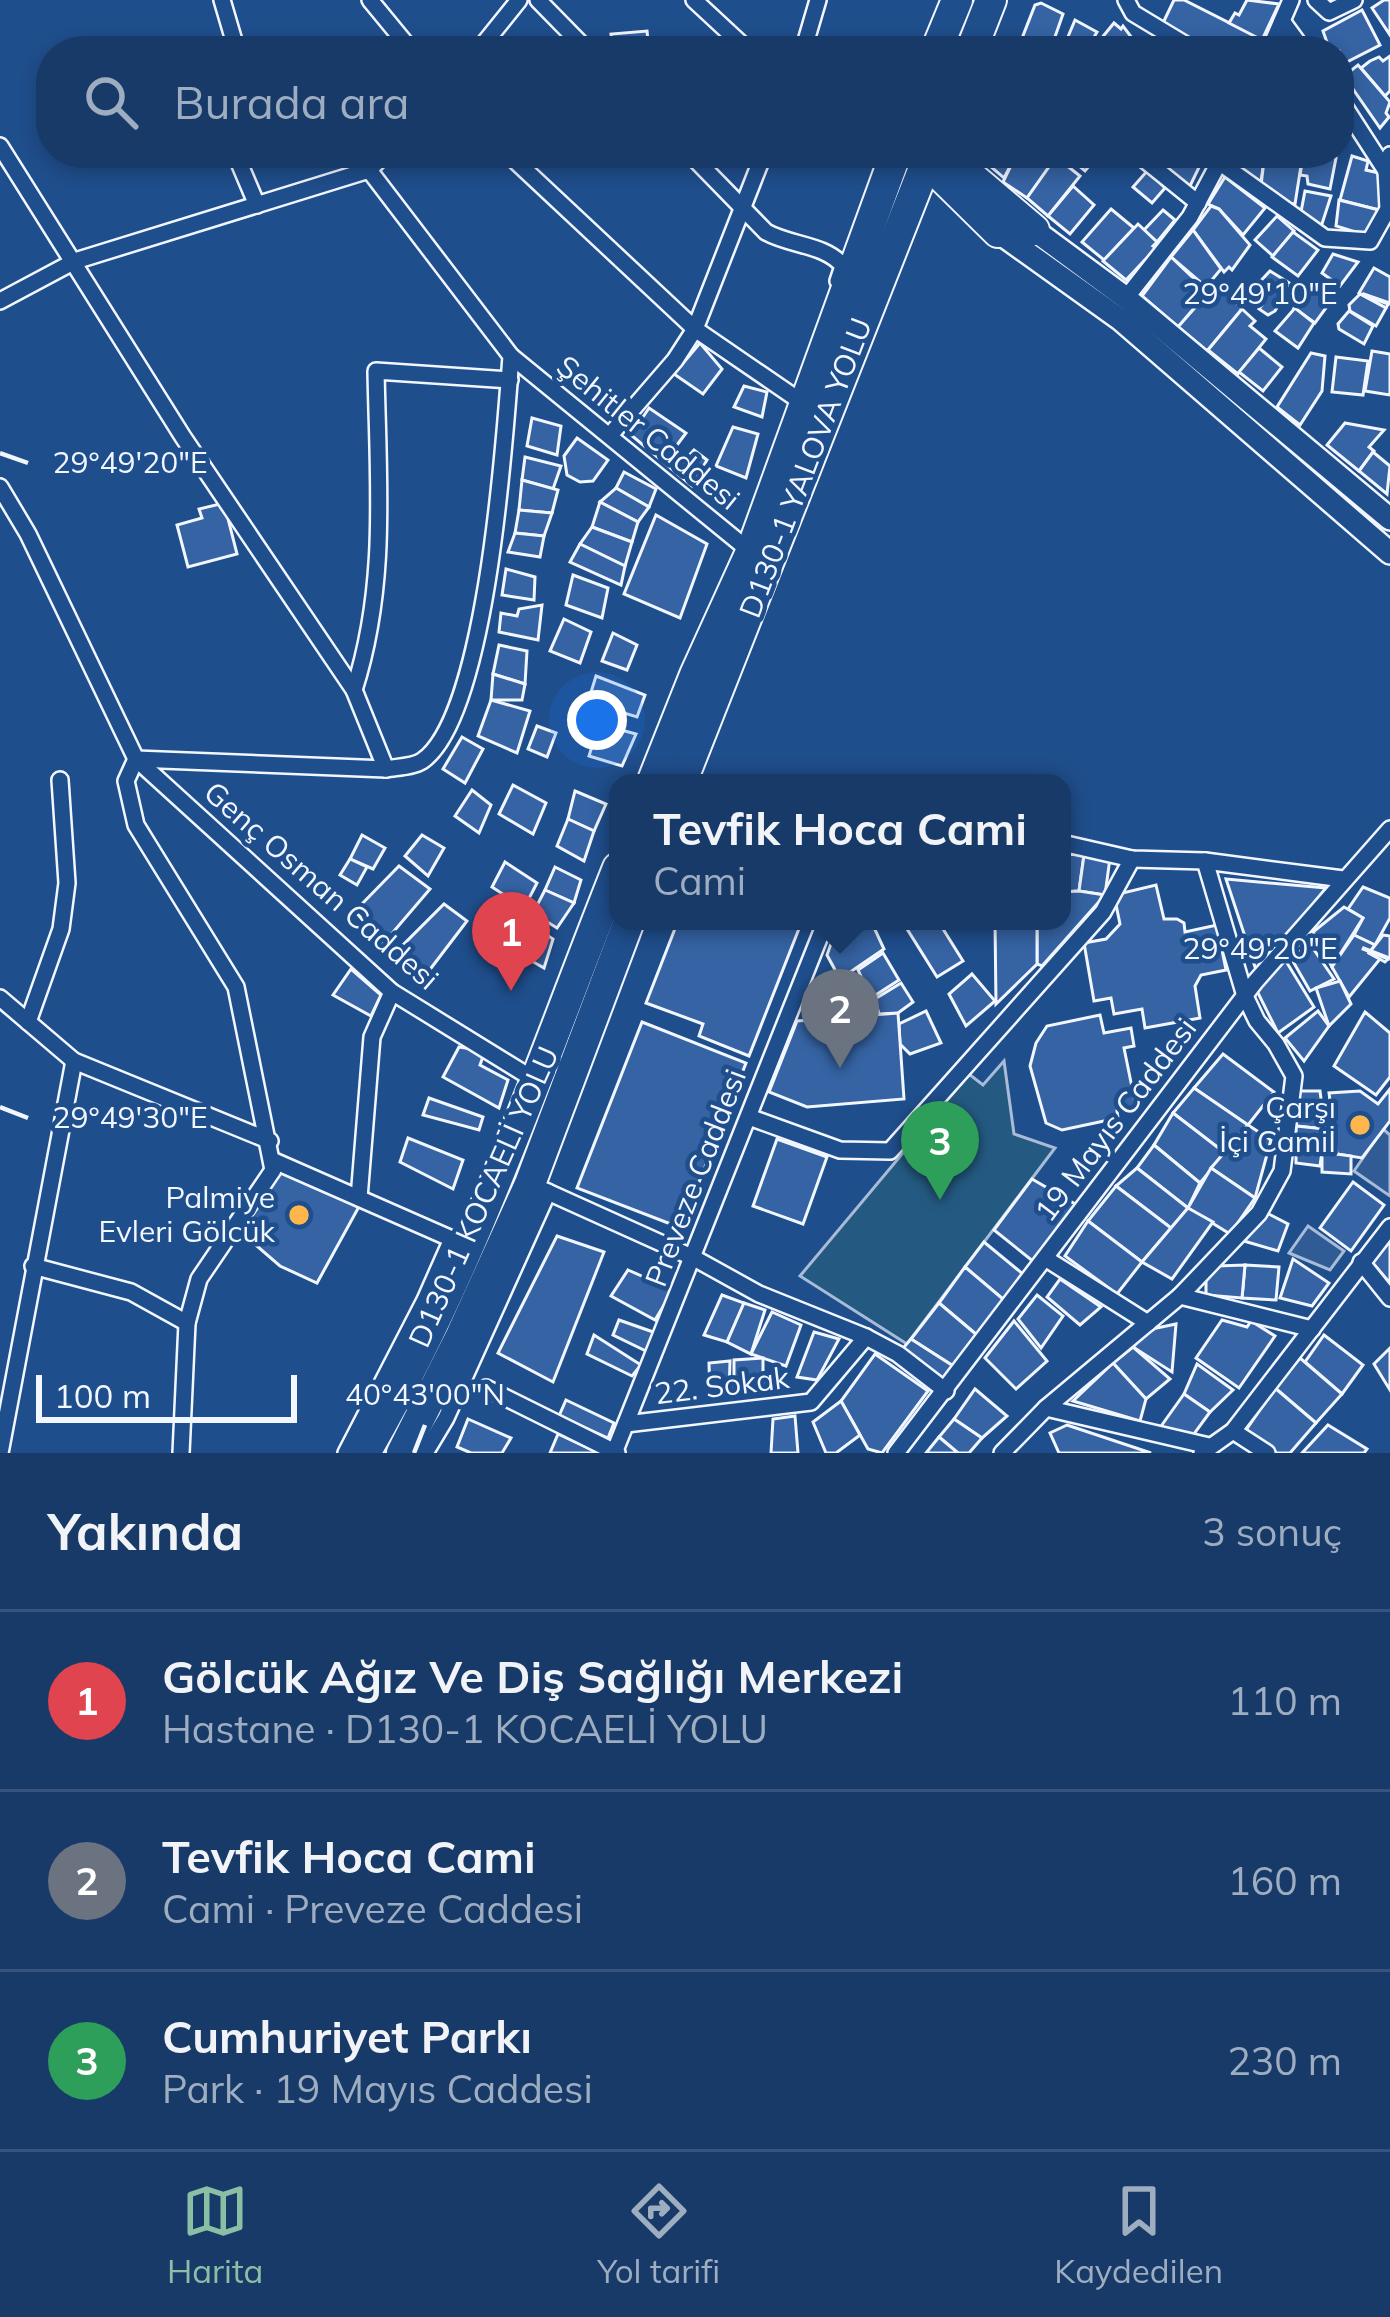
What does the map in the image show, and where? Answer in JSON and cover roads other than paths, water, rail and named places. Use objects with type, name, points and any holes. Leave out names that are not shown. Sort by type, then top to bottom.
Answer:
[{"type":"highway","points":[[942,36],[957,0]]},
{"type":"highway","points":[[981,36],[991,0]]},
{"type":"highway","points":[[656,774],[751,552],[798,400],[890,168]]},
{"type":"highway","name":"D130-1 YALOVA YOLU","points":[[685,774],[923,168]]},
{"type":"highway","points":[[940,168],[998,232]]},
{"type":"highway","points":[[946,168],[1034,230]]},
{"type":"highway","points":[[911,201],[950,207],[998,232]]},
{"type":"highway","name":"D130-1 KOCAELİ YOLU","points":[[365,1453],[538,1082],[609,892]]},
{"type":"highway","points":[[402,1453],[539,1188],[626,930]]},
{"type":"main road","points":[[1034,230],[1126,298],[1390,519]]},
{"type":"main road","points":[[998,232],[1121,320],[1390,553]]},
{"type":"street","points":[[222,0],[233,36]]},
{"type":"street","points":[[370,0],[400,36]]},
{"type":"street","points":[[490,36],[520,0]]},
{"type":"street","points":[[538,0],[573,36]]},
{"type":"street","points":[[694,0],[733,36]]},
{"type":"street","points":[[807,36],[818,0]]},
{"type":"street","points":[[1126,0],[1133,13],[1171,36]]},
{"type":"street","points":[[1276,36],[1292,0]]},
{"type":"street","points":[[1316,0],[1329,12],[1354,0]]},
{"type":"street","points":[[1282,21],[1293,36]]},
{"type":"street","points":[[1234,168],[1325,238],[1370,241],[1388,209],[1389,168],[1354,119]]},
{"type":"street","points":[[0,146],[183,437],[354,690],[386,769]]},
{"type":"street","points":[[241,168],[257,205]]},
{"type":"street","points":[[523,168],[695,329],[798,400],[844,266],[833,254],[781,241],[766,232],[704,168]]},
{"type":"street","points":[[610,434],[675,360],[695,329],[758,168]]},
{"type":"street","points":[[1155,168],[1198,203]]},
{"type":"street","points":[[1126,298],[1198,203],[1216,168]]},
{"type":"street","points":[[0,301],[75,261],[369,170]]},
{"type":"street","name":"Şehitler Caddesi","points":[[369,170],[512,356],[751,552]]},
{"type":"street","points":[[136,759],[386,769],[420,764],[441,741],[465,682],[490,573],[512,356]]},
{"type":"street","points":[[354,690],[370,639],[379,571],[376,371],[510,380]]},
{"type":"street","points":[[0,487],[28,534],[136,759]]},
{"type":"street","points":[[136,759],[126,781],[136,825],[236,987],[273,1170],[199,1279],[187,1324],[181,1453]]},
{"type":"street","name":"Genç Osman Caddesi","points":[[136,759],[392,992],[538,1082]]},
{"type":"street","points":[[28,1022],[62,929],[67,883],[60,780]]},
{"type":"street","name":"19 Mayıs Caddesi","points":[[896,1453],[1244,996],[1390,829]]},
{"type":"street","points":[[1071,845],[1132,860],[1205,861],[1343,879]]},
{"type":"street","points":[[749,1117],[840,1150],[890,1151],[1103,912],[1132,860]]},
{"type":"street","points":[[1002,1453],[1046,1408],[1180,1296],[1259,1213],[1282,1171],[1294,1076],[1276,1044],[1256,1022],[1244,996],[1205,861]]},
{"type":"street","name":"Preveze Caddesi","points":[[616,1452],[822,930]]},
{"type":"street","points":[[359,1198],[372,1037],[392,992]]},
{"type":"street","points":[[0,998],[74,1061],[270,1141]]},
{"type":"street","points":[[0,1453],[74,1061]]},
{"type":"street","points":[[272,1160],[460,1243],[346,1453]]},
{"type":"street","points":[[425,1453],[446,1418],[539,1188],[694,1258],[760,1294],[866,1337],[898,1354],[946,1391]]},
{"type":"street","points":[[1046,1408],[1206,1450],[1233,1431],[1390,1227]]},
{"type":"street","points":[[1045,1258],[1148,1323]]},
{"type":"street","points":[[1361,1262],[1390,1298]]},
{"type":"street","points":[[33,1266],[131,1292],[187,1324]]},
{"type":"street","points":[[1180,1296],[1312,1329]]},
{"type":"street","name":"22. Sokak","points":[[626,1424],[811,1402],[866,1337]]},
{"type":"street","points":[[486,1388],[616,1452]]},
{"type":"street","points":[[1233,1431],[1267,1453]]},
{"type":"place","name":"Gölcük Ağız Ve Diş Sağlığı Merkezi","points":[[511,991]]},
{"type":"place","name":"Tevfik Hoca Cami","points":[[840,1068]]},
{"type":"place","name":"Çarşı İçi Camiİ","points":[[1360,1125]]},
{"type":"place","name":"Cumhuriyet Parkı","points":[[940,1200]]},
{"type":"place","name":"Palmiye Evleri Gölcük","points":[[299,1215]]}]
